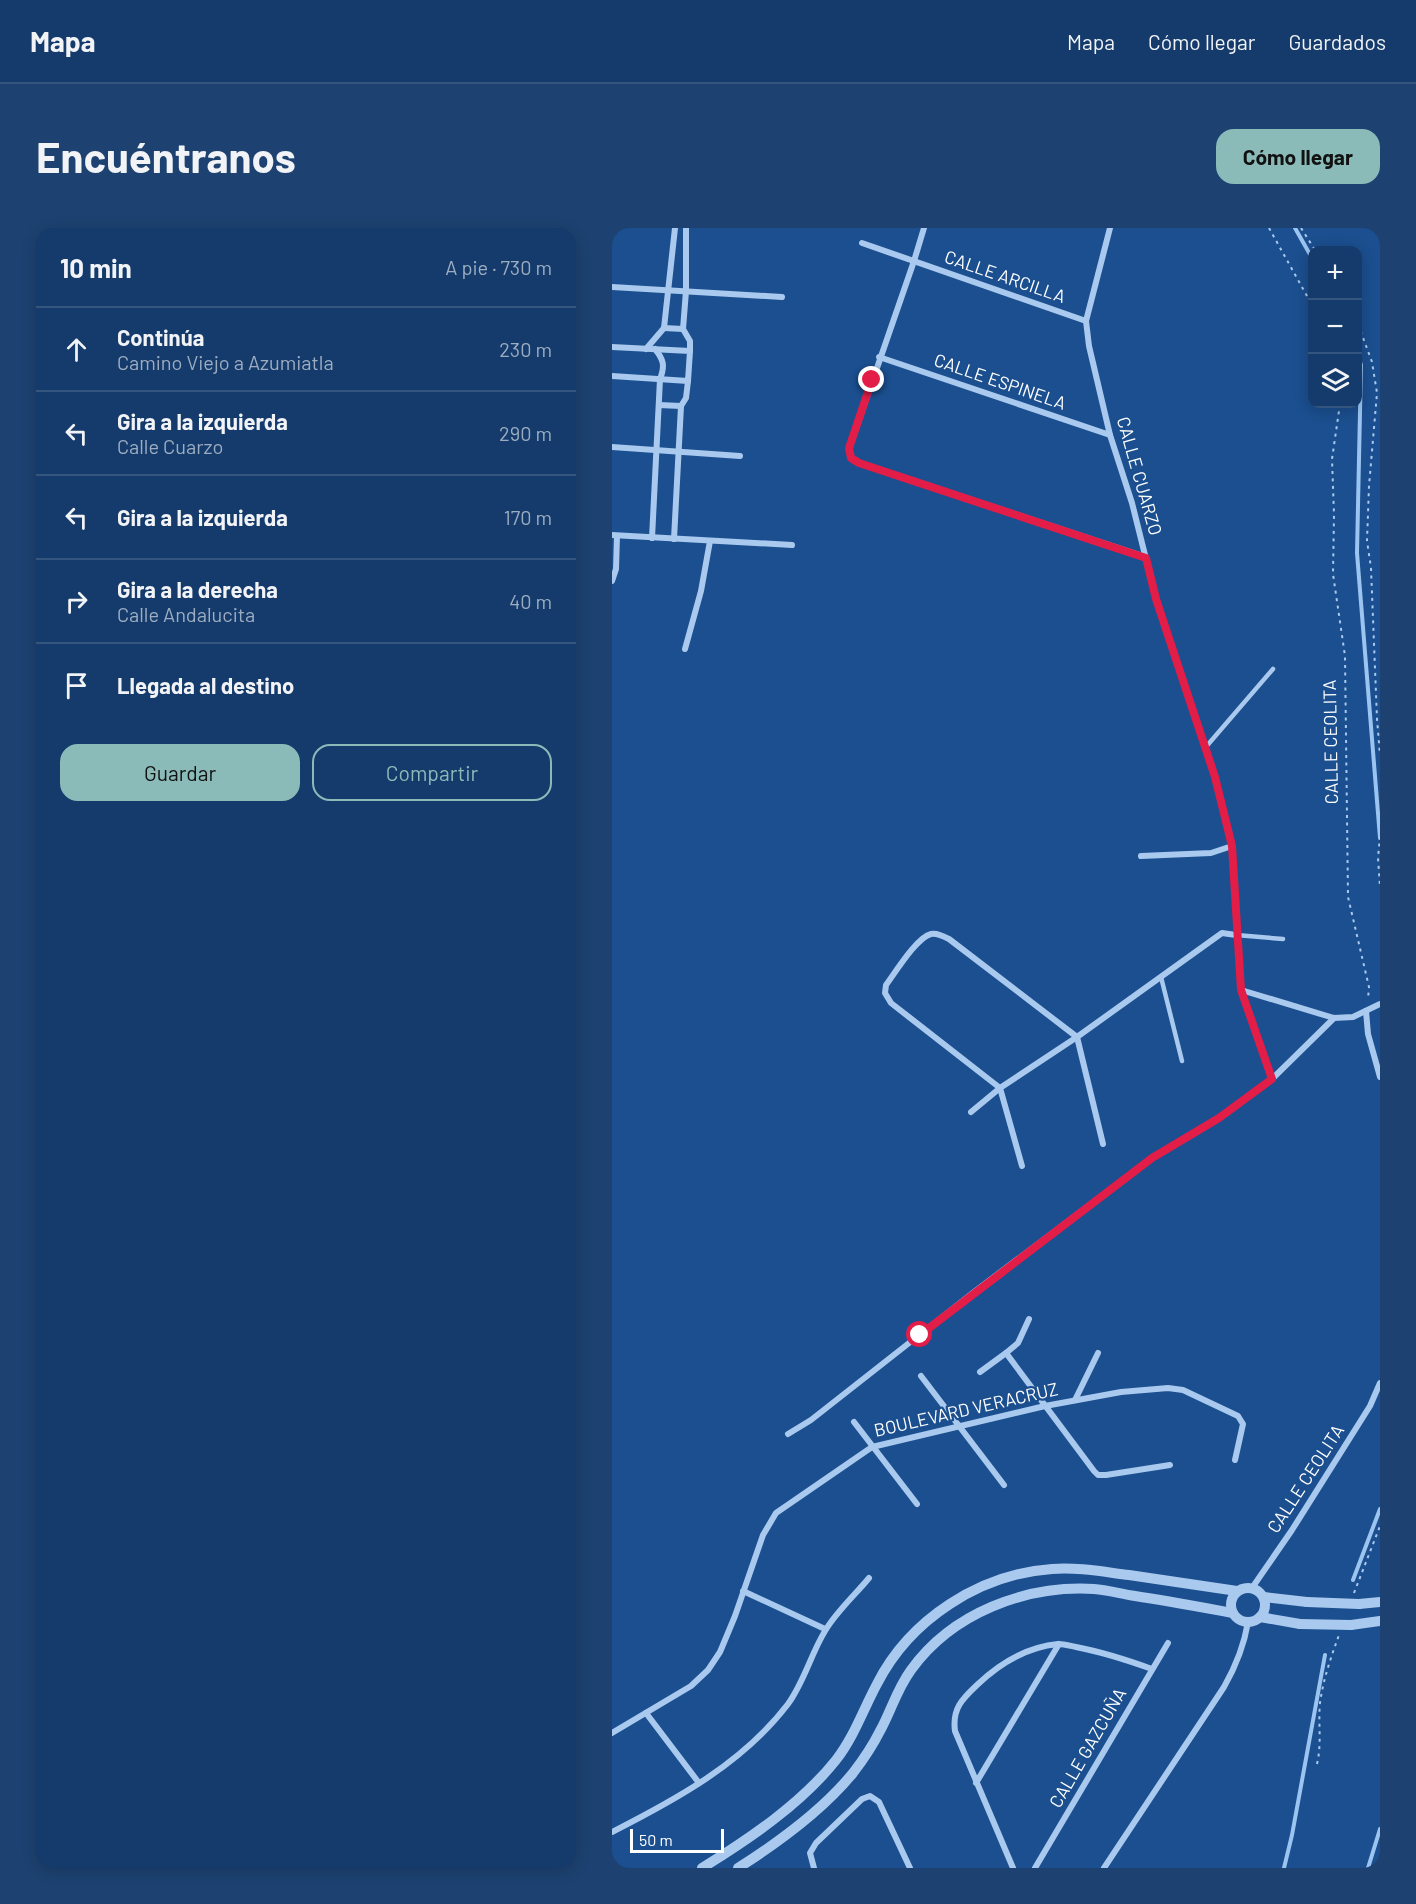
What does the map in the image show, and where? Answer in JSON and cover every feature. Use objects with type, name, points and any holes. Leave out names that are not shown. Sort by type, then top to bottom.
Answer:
[{"type":"street","points":[[646,349],[664,328],[675,228]]},
{"type":"street","points":[[674,539],[681,406],[686,398],[690,351],[690,341],[683,329],[686,291],[686,228]]},
{"type":"street","points":[[924,228],[849,448],[851,458],[859,463],[1146,558]]},
{"type":"street","name":"CALLE CUARZO","points":[[1110,228],[1086,321],[1089,346],[1110,435],[1132,503],[1156,599],[1215,777],[1232,846],[1241,990],[1272,1079]]},
{"type":"street","name":"CALLE ARCILLA","points":[[862,243],[1086,321]]},
{"type":"street","points":[[612,286],[782,297]]},
{"type":"street","points":[[664,328],[683,329]]},
{"type":"street","points":[[612,347],[690,351]]},
{"type":"street","points":[[652,538],[660,379],[664,364],[662,357],[655,350]]},
{"type":"street","name":"CALLE ESPINELA","points":[[879,357],[1110,435]]},
{"type":"street","points":[[612,376],[688,381]]},
{"type":"street","points":[[659,405],[681,406]]},
{"type":"street","points":[[612,447],[740,456]]},
{"type":"street","points":[[612,581],[616,569],[615,535],[792,545]]},
{"type":"street","points":[[685,649],[701,591],[710,541]]},
{"type":"street","points":[[1141,856],[1211,853],[1232,846]]},
{"type":"street","points":[[971,1112],[1000,1088],[1077,1037],[1222,933],[1236,935]]},
{"type":"street","points":[[1022,1166],[1000,1088],[891,1003],[885,993],[886,985],[920,939],[929,934],[939,934],[950,939],[1077,1037],[1102,1144]]},
{"type":"street","points":[[1241,990],[1334,1018],[1353,1017],[1379,1004]]},
{"type":"street","points":[[1366,1011],[1368,1034],[1380,1077]]},
{"type":"street","points":[[788,1434],[811,1420],[974,1292],[1152,1158],[1219,1118],[1272,1079],[1334,1018]]},
{"type":"street","points":[[980,1372],[1018,1342],[1029,1319]]},
{"type":"street","points":[[1006,1353],[1098,1475],[1170,1465]]},
{"type":"street","points":[[1075,1400],[1098,1353]]},
{"type":"street","points":[[921,1376],[1004,1485]]},
{"type":"street","name":"CALLE CEOLITA","points":[[1252,1588],[1292,1530],[1370,1406],[1380,1383]]},
{"type":"street","name":"BOULEVARD VERACRUZ","points":[[612,1733],[691,1686],[708,1670],[720,1652],[763,1535],[776,1513],[872,1447],[1075,1400],[1121,1392],[1168,1388],[1183,1390],[1238,1416],[1243,1424],[1235,1460]]},
{"type":"street","points":[[854,1422],[916,1504]]},
{"type":"street","points":[[702,1868],[746,1841],[806,1791],[835,1761],[849,1742],[889,1663],[918,1630],[947,1606],[997,1579],[1023,1572],[1054,1568],[1085,1569],[1237,1592]]},
{"type":"street","points":[[612,1832],[673,1801],[740,1756],[767,1731],[790,1701],[825,1629],[869,1578]]},
{"type":"street","points":[[1260,1617],[1266,1604],[1264,1596],[1252,1588],[1244,1588],[1237,1592],[1232,1598],[1233,1613],[1239,1620],[1248,1622],[1260,1617],[1300,1624],[1347,1625],[1380,1622]]},
{"type":"street","points":[[738,1868],[766,1850],[836,1790],[853,1772],[880,1732],[898,1690],[911,1670],[929,1649],[950,1631],[976,1614],[999,1603],[1025,1595],[1055,1590],[1095,1589],[1233,1613]]},
{"type":"street","points":[[743,1591],[825,1629]]},
{"type":"street","points":[[1264,1596],[1307,1602],[1359,1604],[1380,1602]]},
{"type":"street","points":[[1104,1868],[1224,1687],[1237,1663],[1245,1641],[1248,1622]]},
{"type":"street","name":"CALLE GAZCUÑA","points":[[1035,1868],[1168,1643]]},
{"type":"street","points":[[976,1783],[1059,1644]]},
{"type":"street","points":[[1013,1868],[955,1731],[955,1711],[961,1700],[994,1669],[1011,1658],[1059,1644],[1104,1653],[1152,1669]]},
{"type":"street","points":[[646,1713],[699,1783]]},
{"type":"street","points":[[821,1776],[836,1790]]},
{"type":"street","points":[[814,1868],[810,1853],[816,1844],[862,1799],[870,1797],[879,1802],[910,1868]]},
{"type":"lane","points":[[1204,748],[1273,669]]},
{"type":"lane","points":[[1236,935],[1283,939]]},
{"type":"lane","points":[[1161,977],[1182,1061]]},
{"type":"path","points":[[1269,228],[1309,300]]},
{"type":"path","points":[[1301,228],[1312,246]]},
{"type":"path","points":[[1362,335],[1372,362],[1377,393],[1367,542],[1371,568],[1380,755]]},
{"type":"path","name":"CALLE CEOLITA","points":[[1339,408],[1332,459],[1333,573],[1345,656],[1348,897],[1370,987],[1366,1011]]},
{"type":"path","points":[[1380,836],[1380,887]]},
{"type":"path","points":[[1354,1593],[1380,1526]]},
{"type":"path","points":[[1317,1764],[1321,1748],[1320,1703],[1331,1658],[1347,1625]]},
{"type":"waterway","points":[[1295,228],[1308,251]]},
{"type":"waterway","points":[[1360,408],[1357,553],[1380,838]]},
{"type":"waterway","points":[[1353,1580],[1380,1509]]},
{"type":"waterway","points":[[1284,1868],[1325,1655]]},
{"type":"waterway","points":[[1368,1868],[1380,1829]]},
{"type":"route","points":[[872,380],[849,448],[851,458],[859,463],[1146,558],[1156,599],[1215,777],[1232,846],[1241,990],[1272,1079],[1219,1118],[1152,1158],[920,1335]]}]
